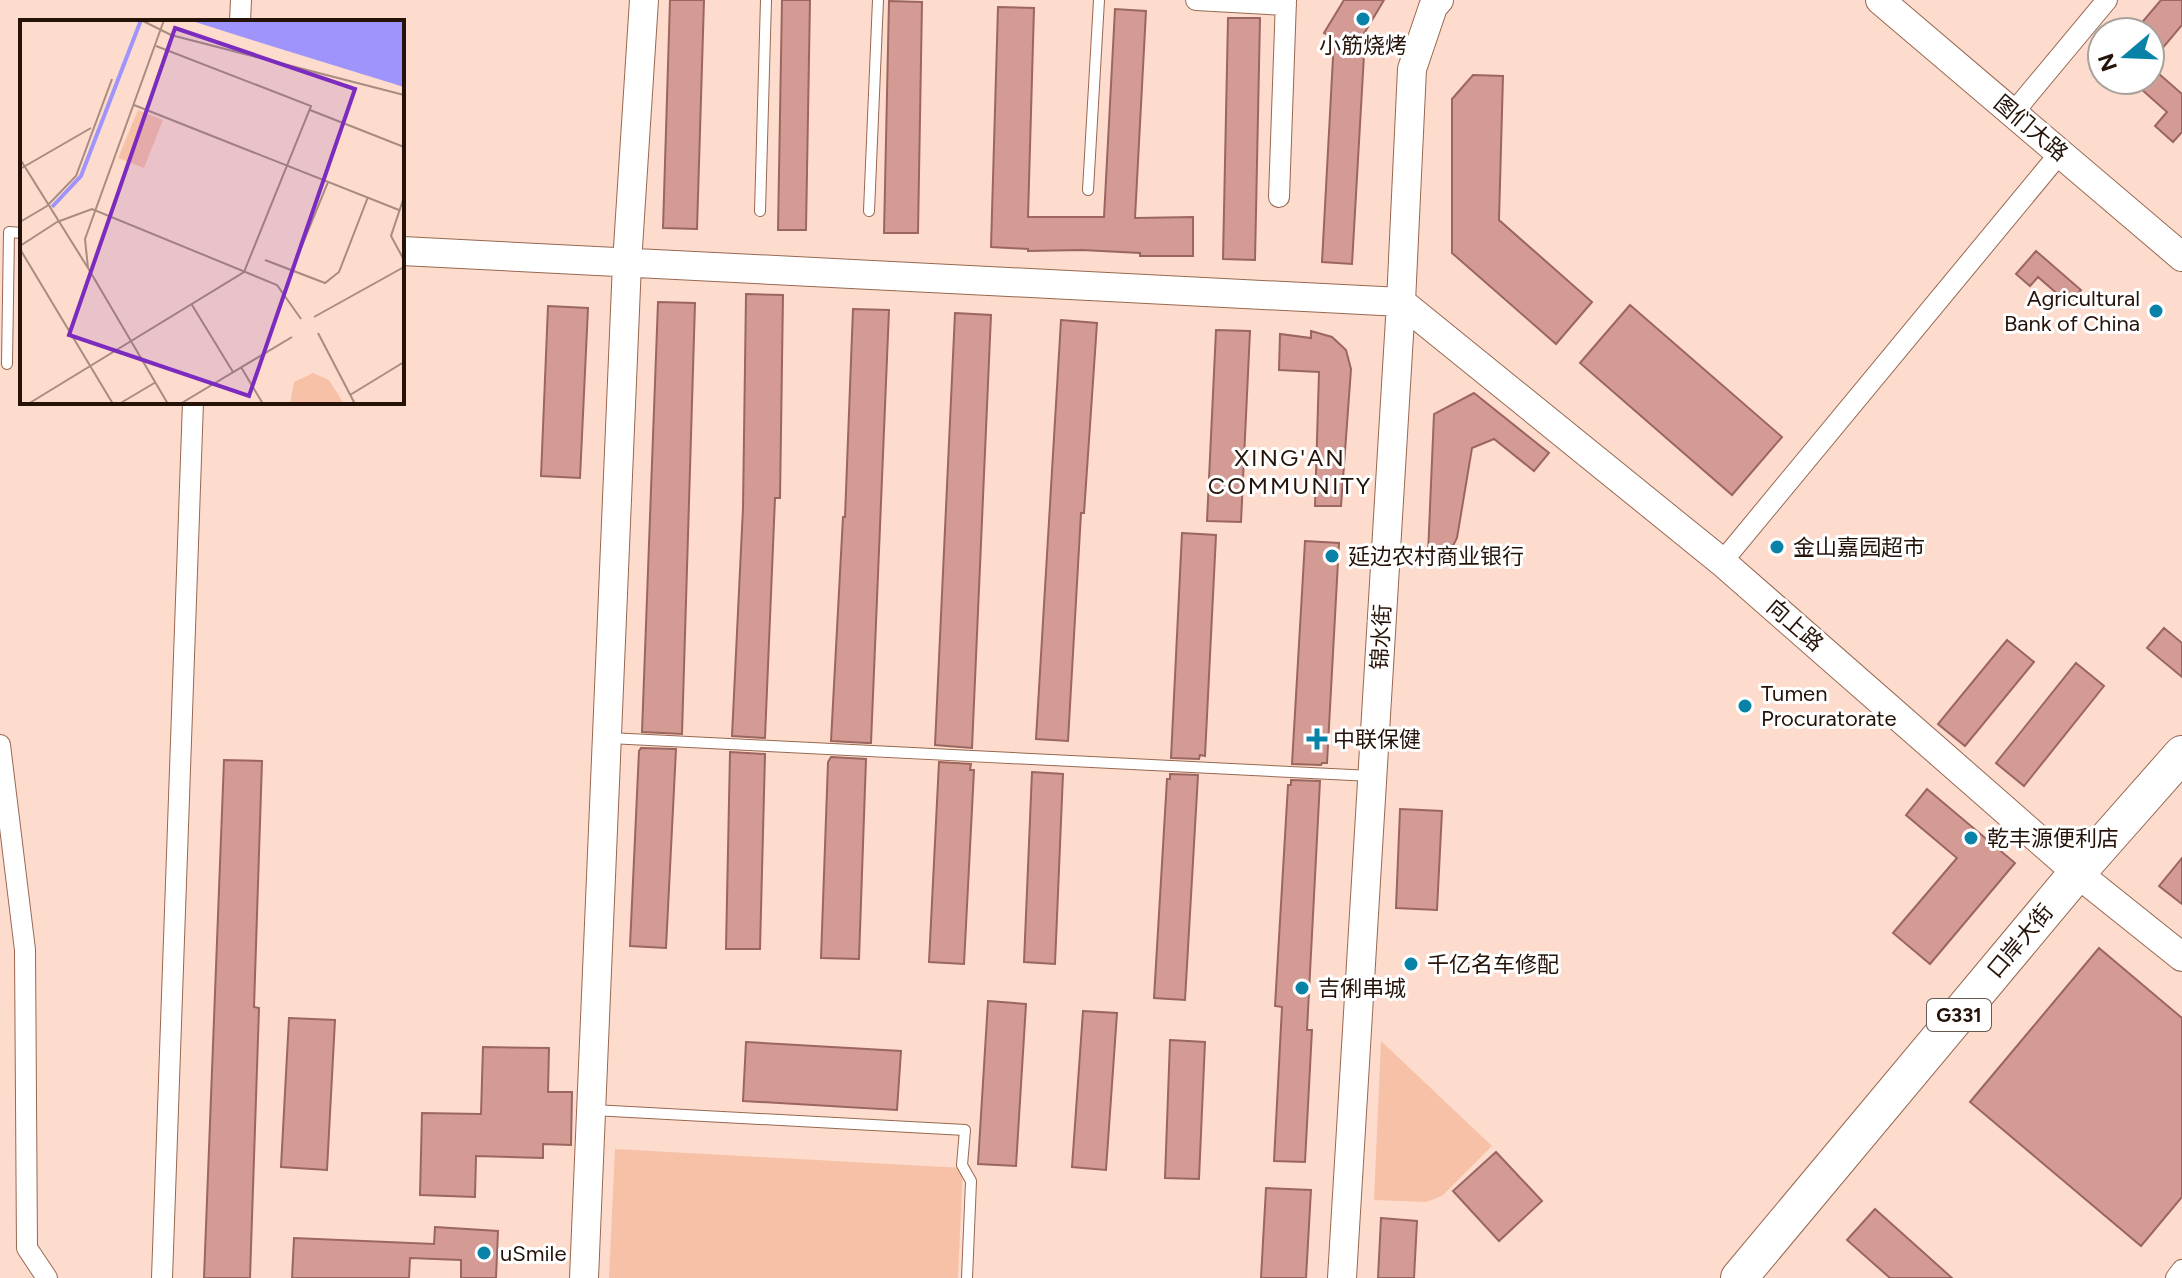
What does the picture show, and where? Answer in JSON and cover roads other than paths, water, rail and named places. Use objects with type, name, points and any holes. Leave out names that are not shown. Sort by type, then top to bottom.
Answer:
[{"type":"highway","name":"口岸大街","points":[[1739,1278],[2077,873],[2182,754]]},
{"type":"street","points":[[240,20],[241,0]]},
{"type":"street","points":[[584,1278],[627,263],[644,0]]},
{"type":"street","points":[[1196,0],[1286,3],[1279,197]]},
{"type":"street","name":"锦水街","points":[[1342,1278],[1401,302],[1412,69],[1433,7],[1439,0]]},
{"type":"street","name":"图们大路","points":[[1880,0],[2182,257]]},
{"type":"street","points":[[2013,113],[2107,0]]},
{"type":"street","points":[[1722,562],[2060,153]]},
{"type":"street","points":[[404,251],[1401,302]]},
{"type":"street","name":"向上路","points":[[1401,302],[1722,562],[2077,873],[2182,957]]},
{"type":"street","points":[[162,1278],[193,404]]},
{"type":"street","points":[[0,745],[25,950],[27,1248],[47,1278]]},
{"type":"street","points":[[2176,1278],[2182,1270]]},
{"type":"lane","points":[[760,211],[766,0]]},
{"type":"lane","points":[[869,211],[878,0]]},
{"type":"lane","points":[[1088,190],[1099,0]]},
{"type":"lane","points":[[7,364],[9,232],[20,233]]},
{"type":"lane","points":[[607,738],[1372,776]]},
{"type":"lane","points":[[591,1110],[965,1130],[962,1165],[971,1181],[967,1278]]},
{"type":"place","name":"小筋烧烤","points":[[1363,19]]},
{"type":"place","name":"Agricultural Bank of China","points":[[2156,311]]},
{"type":"place","name":"金山嘉园超市","points":[[1777,547]]},
{"type":"place","name":"延边农村商业银行","points":[[1332,556]]},
{"type":"place","name":"Tumen Procuratorate","points":[[1745,706]]},
{"type":"place","name":"中联保健","points":[[1317,739]]},
{"type":"place","name":"乾丰源便利店","points":[[1971,838]]},
{"type":"place","name":"千亿名车修配","points":[[1411,964]]},
{"type":"place","name":"吉俐串城","points":[[1302,988]]},
{"type":"place","name":"uSmile","points":[[484,1253]]},
{"type":"district","name":"XING'AN COMMUNITY","points":[[1290,471]]}]
